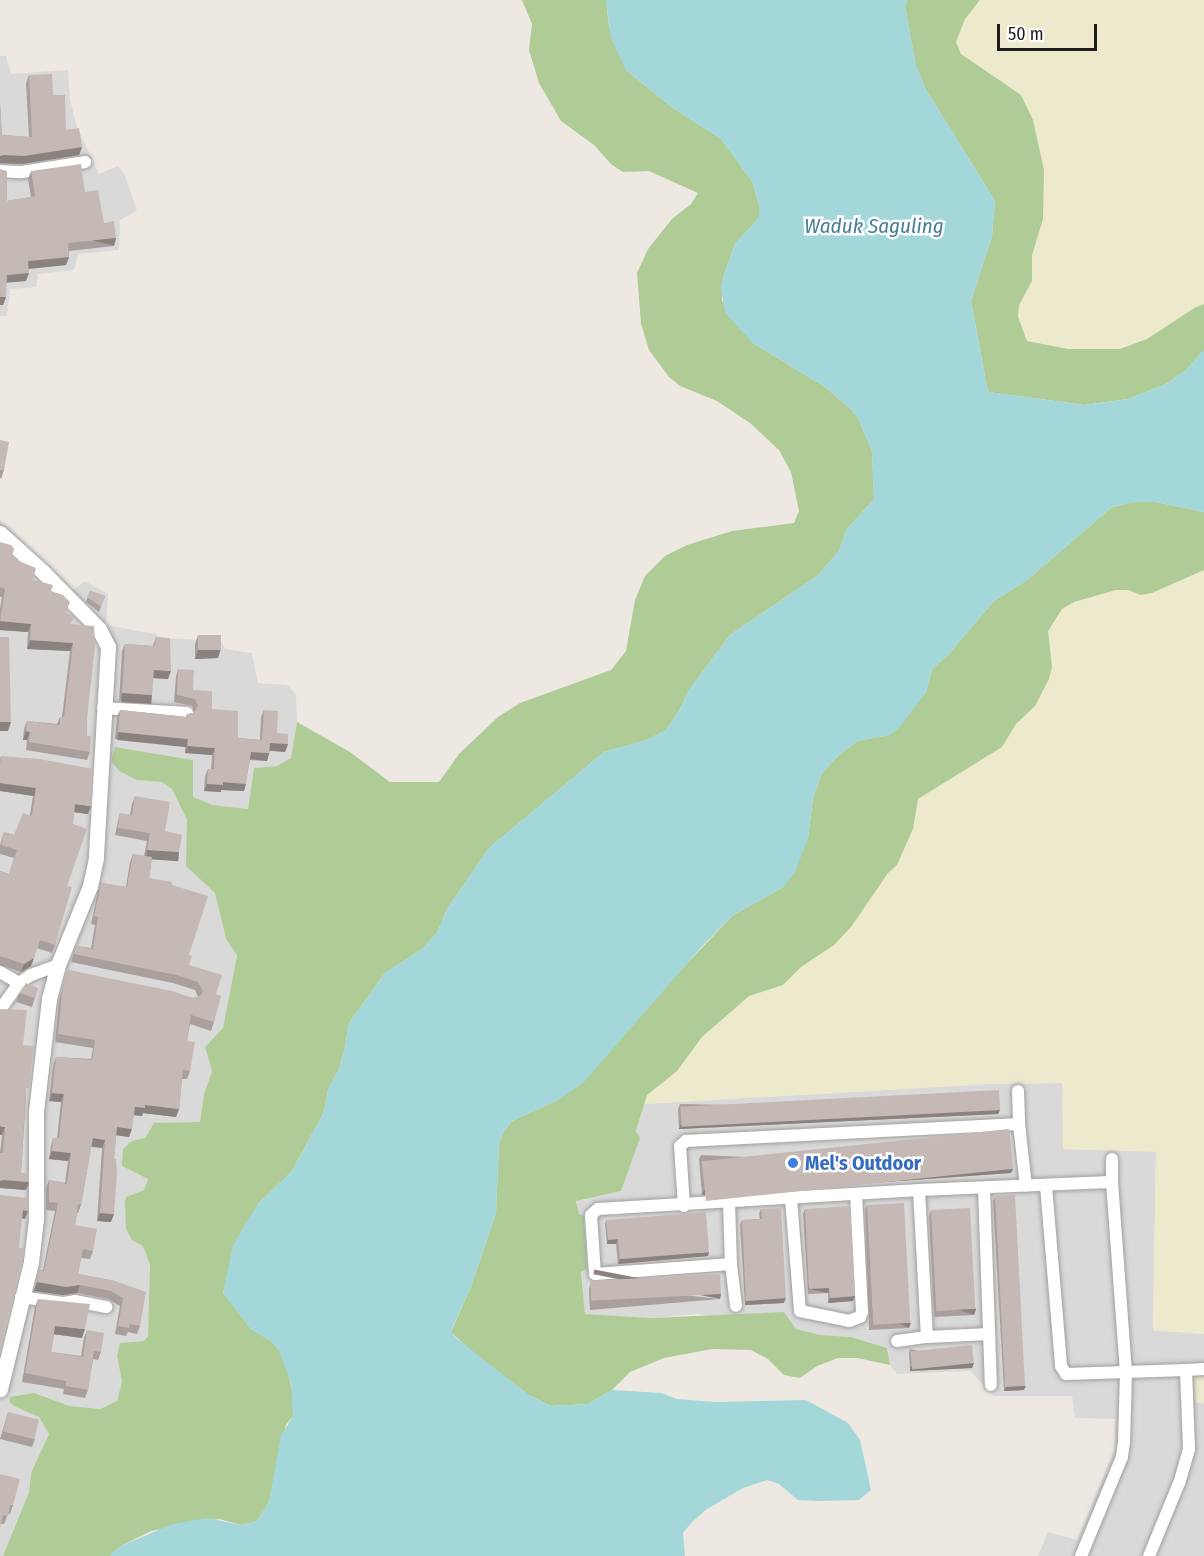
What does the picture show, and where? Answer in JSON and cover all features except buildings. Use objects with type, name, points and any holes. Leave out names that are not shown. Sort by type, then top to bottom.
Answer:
[{"type":"street","points":[[0,171],[22,172],[85,162]]},
{"type":"street","points":[[0,533],[42,571],[105,638],[108,646],[97,770],[96,858],[90,886],[61,968],[44,1033],[36,1111],[31,1199],[31,1262],[1,1384]]},
{"type":"street","points":[[103,708],[187,713]]},
{"type":"street","points":[[0,1010],[19,983],[31,975],[61,968]]},
{"type":"street","points":[[0,972],[19,983]]},
{"type":"street","points":[[1018,1091],[1026,1186]]},
{"type":"street","points":[[684,1206],[680,1146],[687,1141],[1019,1124]]},
{"type":"street","points":[[1081,1556],[1122,1457],[1126,1372],[1112,1159]]},
{"type":"street","points":[[731,1264],[595,1274],[591,1215],[593,1211],[729,1202],[919,1190],[1112,1182]]},
{"type":"street","points":[[1046,1186],[1062,1370],[1070,1376],[1204,1369]]},
{"type":"street","points":[[984,1188],[991,1385]]},
{"type":"street","points":[[919,1190],[927,1337]]},
{"type":"street","points":[[791,1199],[800,1311],[849,1321],[859,1318],[862,1312],[856,1194]]},
{"type":"street","points":[[729,1202],[731,1264],[736,1306]]},
{"type":"street","points":[[21,1297],[63,1303],[75,1301],[106,1307]]},
{"type":"street","points":[[897,1341],[989,1334]]},
{"type":"street","points":[[1149,1556],[1179,1483],[1189,1449],[1186,1370]]},
{"type":"shaded area","points":[[980,0],[1204,0],[1204,304],[1147,339],[1120,349],[1069,349],[1027,341],[1018,317],[1019,305],[1032,281],[1032,255],[1043,219],[1044,170],[1033,120],[1021,95],[970,62],[961,54],[956,42],[965,19]]},
{"type":"shaded area","points":[[0,56],[6,56],[11,74],[68,70],[70,100],[77,127],[99,174],[118,166],[124,173],[137,211],[120,220],[119,250],[78,254],[74,270],[38,274],[36,287],[10,289],[7,316],[0,316]]},
{"type":"shaded area","points":[[0,520],[70,592],[85,581],[108,594],[106,625],[155,634],[163,638],[221,641],[225,649],[252,653],[258,683],[287,685],[296,694],[297,722],[291,758],[277,766],[254,768],[248,809],[213,805],[193,797],[193,760],[114,747],[137,780],[162,782],[172,789],[187,820],[187,866],[215,893],[226,939],[237,954],[223,1028],[205,1047],[212,1071],[204,1094],[200,1122],[154,1123],[145,1138],[132,1141],[122,1166],[148,1179],[144,1190],[126,1197],[132,1240],[143,1246],[150,1265],[148,1336],[144,1341],[117,1356],[122,1381],[117,1401],[100,1409],[70,1406],[34,1393],[10,1403],[39,1417],[49,1434],[31,1473],[29,1492],[3,1556],[0,1556]]},
{"type":"shaded area","points":[[1204,570],[1204,1334],[1153,1330],[1156,1152],[1063,1149],[1062,1083],[989,1084],[644,1104],[647,1095],[676,1072],[702,1037],[749,996],[783,985],[801,967],[834,945],[888,873],[897,865],[913,829],[918,799],[1002,747],[1016,724],[1035,706],[1052,667],[1048,631],[1062,609],[1074,602],[1116,590],[1128,590],[1141,595]]},
{"type":"shaded area","points":[[1063,1083],[1064,1149],[1156,1151],[1153,1330],[1204,1334],[1204,1370],[1196,1402],[1204,1403],[1204,1556],[1038,1556],[1048,1532],[1077,1540],[1114,1451],[1115,1419],[1075,1418],[1072,1396],[994,1396],[970,1371],[897,1374],[890,1365],[887,1348],[851,1337],[820,1335],[796,1329],[698,1314],[651,1318],[585,1314],[581,1272],[587,1268],[584,1216],[579,1214],[576,1201],[621,1191],[644,1104],[989,1084]]},
{"type":"shaded area","points":[[1204,1370],[1204,1403],[1196,1403],[1193,1372]]},
{"type":"green space","points":[[522,0],[606,0],[609,26],[626,70],[670,106],[721,139],[752,181],[759,205],[759,218],[735,244],[723,277],[722,301],[753,343],[825,387],[858,418],[872,451],[874,499],[847,529],[839,551],[817,576],[730,635],[689,690],[666,730],[647,740],[604,752],[489,848],[447,909],[437,933],[422,949],[385,973],[349,1023],[339,1069],[328,1090],[324,1112],[292,1171],[258,1204],[223,1292],[251,1329],[271,1341],[279,1350],[285,1360],[293,1394],[293,1416],[286,1425],[269,1502],[257,1521],[242,1525],[219,1519],[151,1531],[121,1546],[110,1556],[3,1556],[29,1492],[31,1473],[49,1434],[39,1417],[10,1403],[10,1397],[34,1393],[70,1406],[100,1409],[117,1401],[122,1381],[117,1356],[120,1343],[144,1341],[148,1336],[150,1265],[143,1246],[132,1240],[126,1229],[125,1203],[126,1197],[144,1190],[148,1179],[122,1166],[123,1149],[132,1141],[145,1138],[154,1123],[200,1122],[204,1094],[212,1071],[205,1047],[223,1028],[237,955],[226,939],[215,893],[186,866],[187,820],[172,789],[162,782],[137,780],[119,771],[111,761],[115,747],[193,760],[193,797],[213,805],[248,809],[254,768],[277,766],[291,758],[297,722],[350,752],[390,782],[439,782],[459,754],[498,717],[520,703],[611,670],[626,651],[635,600],[645,576],[665,556],[687,545],[732,531],[794,523],[799,511],[791,472],[779,450],[750,423],[717,401],[680,386],[669,377],[649,350],[641,324],[637,273],[648,249],[672,219],[691,204],[698,193],[649,171],[623,172],[611,164],[594,145],[561,121],[539,83],[529,50],[532,24]]},
{"type":"green space","points":[[907,0],[980,0],[965,19],[956,42],[961,54],[1021,95],[1033,120],[1044,170],[1043,219],[1032,255],[1032,281],[1019,305],[1018,317],[1027,341],[1068,349],[1120,349],[1147,339],[1204,304],[1204,350],[1187,369],[1168,383],[1128,399],[1085,405],[988,392],[971,301],[992,236],[995,201],[925,88],[916,66],[905,7]]},
{"type":"green space","points":[[1134,502],[1156,502],[1204,512],[1204,570],[1152,593],[1141,595],[1128,590],[1116,590],[1074,602],[1062,609],[1048,631],[1052,667],[1049,679],[1035,706],[1016,724],[1002,747],[918,799],[913,829],[897,865],[888,873],[851,927],[834,945],[801,967],[783,985],[749,996],[702,1037],[677,1071],[647,1095],[636,1131],[640,1138],[621,1191],[576,1201],[579,1214],[584,1216],[587,1269],[581,1272],[585,1314],[651,1318],[784,1312],[796,1329],[820,1335],[851,1337],[887,1348],[890,1365],[857,1358],[838,1358],[817,1366],[800,1378],[784,1375],[768,1359],[751,1350],[712,1349],[664,1358],[630,1372],[612,1390],[588,1404],[551,1406],[529,1395],[478,1358],[451,1332],[470,1289],[496,1213],[499,1143],[504,1131],[512,1121],[558,1100],[732,916],[783,887],[808,838],[813,798],[822,773],[838,756],[857,741],[890,735],[926,692],[932,669],[948,655],[993,602],[1027,580],[1112,507]]},
{"type":"water","name":"Waduk Saguling","points":[[606,0],[907,0],[905,7],[916,65],[925,88],[995,201],[992,236],[971,301],[988,392],[1085,405],[1128,399],[1168,383],[1187,369],[1204,350],[1204,512],[1156,502],[1134,502],[1112,507],[1027,580],[993,602],[948,655],[932,669],[926,692],[899,728],[890,735],[857,741],[822,773],[813,798],[808,838],[795,872],[783,887],[732,916],[705,943],[584,1082],[558,1100],[512,1121],[504,1131],[499,1143],[496,1213],[470,1289],[451,1331],[456,1338],[529,1395],[551,1406],[588,1404],[612,1390],[661,1393],[677,1399],[716,1402],[806,1400],[848,1423],[860,1440],[871,1490],[859,1500],[819,1501],[798,1500],[779,1484],[767,1480],[743,1488],[707,1509],[692,1522],[683,1533],[685,1556],[110,1556],[121,1546],[173,1524],[207,1518],[242,1525],[257,1521],[269,1502],[281,1436],[293,1416],[291,1383],[279,1350],[271,1341],[251,1329],[223,1293],[233,1245],[258,1204],[292,1171],[324,1112],[328,1090],[339,1069],[349,1023],[385,973],[422,949],[437,933],[447,909],[489,848],[604,752],[647,740],[666,730],[689,690],[730,635],[817,576],[839,551],[847,529],[874,499],[872,451],[858,418],[851,409],[825,387],[753,343],[725,313],[721,288],[723,277],[735,244],[759,218],[759,205],[752,181],[721,139],[670,106],[626,70],[611,38]]},
{"type":"place","name":"Mel's Outdoor","points":[[793,1163]]}]
